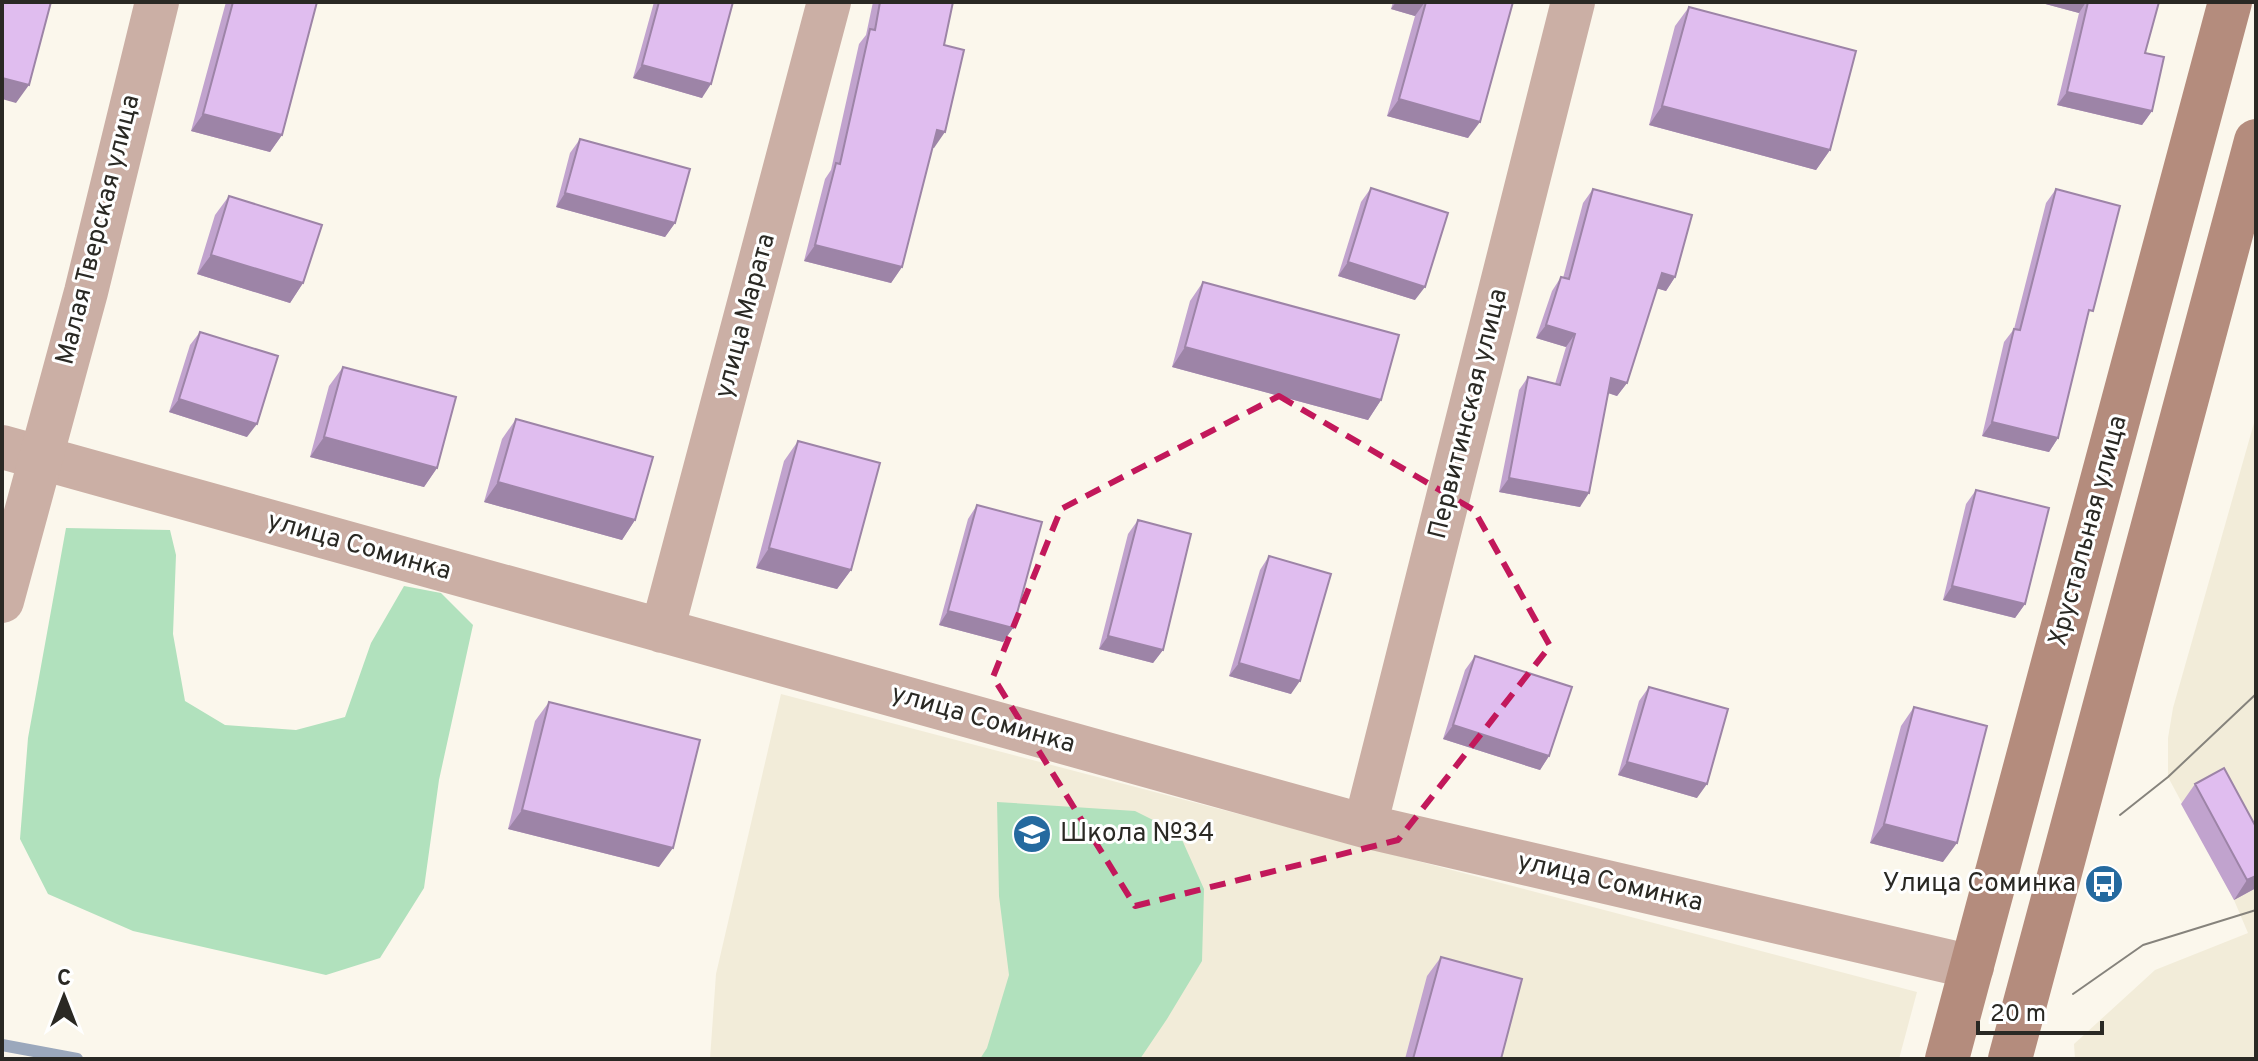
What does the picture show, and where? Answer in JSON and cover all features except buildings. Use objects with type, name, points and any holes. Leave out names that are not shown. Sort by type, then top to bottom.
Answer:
[{"type":"main road","name":"Хрустальная улица","points":[[1947,1059],[2230,2]]},
{"type":"main road","points":[[2010,1059],[2256,141]]},
{"type":"main road","points":[[1972,967],[2031,981]]},
{"type":"street","name":"Малая Тверская улица","points":[[2,601],[21,453],[86,292],[157,2]]},
{"type":"street","name":"улица Марата","points":[[662,631],[829,2]]},
{"type":"street","name":"Первитинская улица","points":[[1365,826],[1573,2]]},
{"type":"street","name":"улица Соминка","points":[[21,453],[1365,826],[1972,967]]},
{"type":"highlighted area","points":[[1279,396],[1474,510],[1550,646],[1398,840],[1135,906],[993,677],[1061,509]]},
{"type":"shaded area","points":[[2256,416],[2256,1059],[2075,1059],[2074,1044],[2155,970],[2248,933],[2234,900],[2168,777],[2168,738],[2173,708]]},
{"type":"shaded area","name":"Школа №34","points":[[781,694],[1917,992],[1899,1059],[710,1059],[716,974]]},
{"type":"green space","points":[[66,528],[170,530],[176,555],[173,634],[185,701],[225,725],[296,730],[345,717],[371,643],[404,586],[441,593],[473,625],[439,780],[424,888],[380,958],[326,975],[133,931],[48,894],[20,839],[28,738]]},
{"type":"green space","points":[[997,802],[1135,811],[1179,833],[1204,889],[1202,961],[1140,1059],[980,1059],[987,1048],[1009,975],[999,896]]},
{"type":"waterway","points":[[2,1045],[77,1059]]},
{"type":"tram line","points":[[2120,815],[2168,777],[2256,694]]},
{"type":"tram line","points":[[2073,994],[2143,945],[2256,910]]},
{"type":"place","name":"Школа №34","points":[[1032,834]]},
{"type":"place","name":"Улица Соминка","points":[[2104,884]]}]
